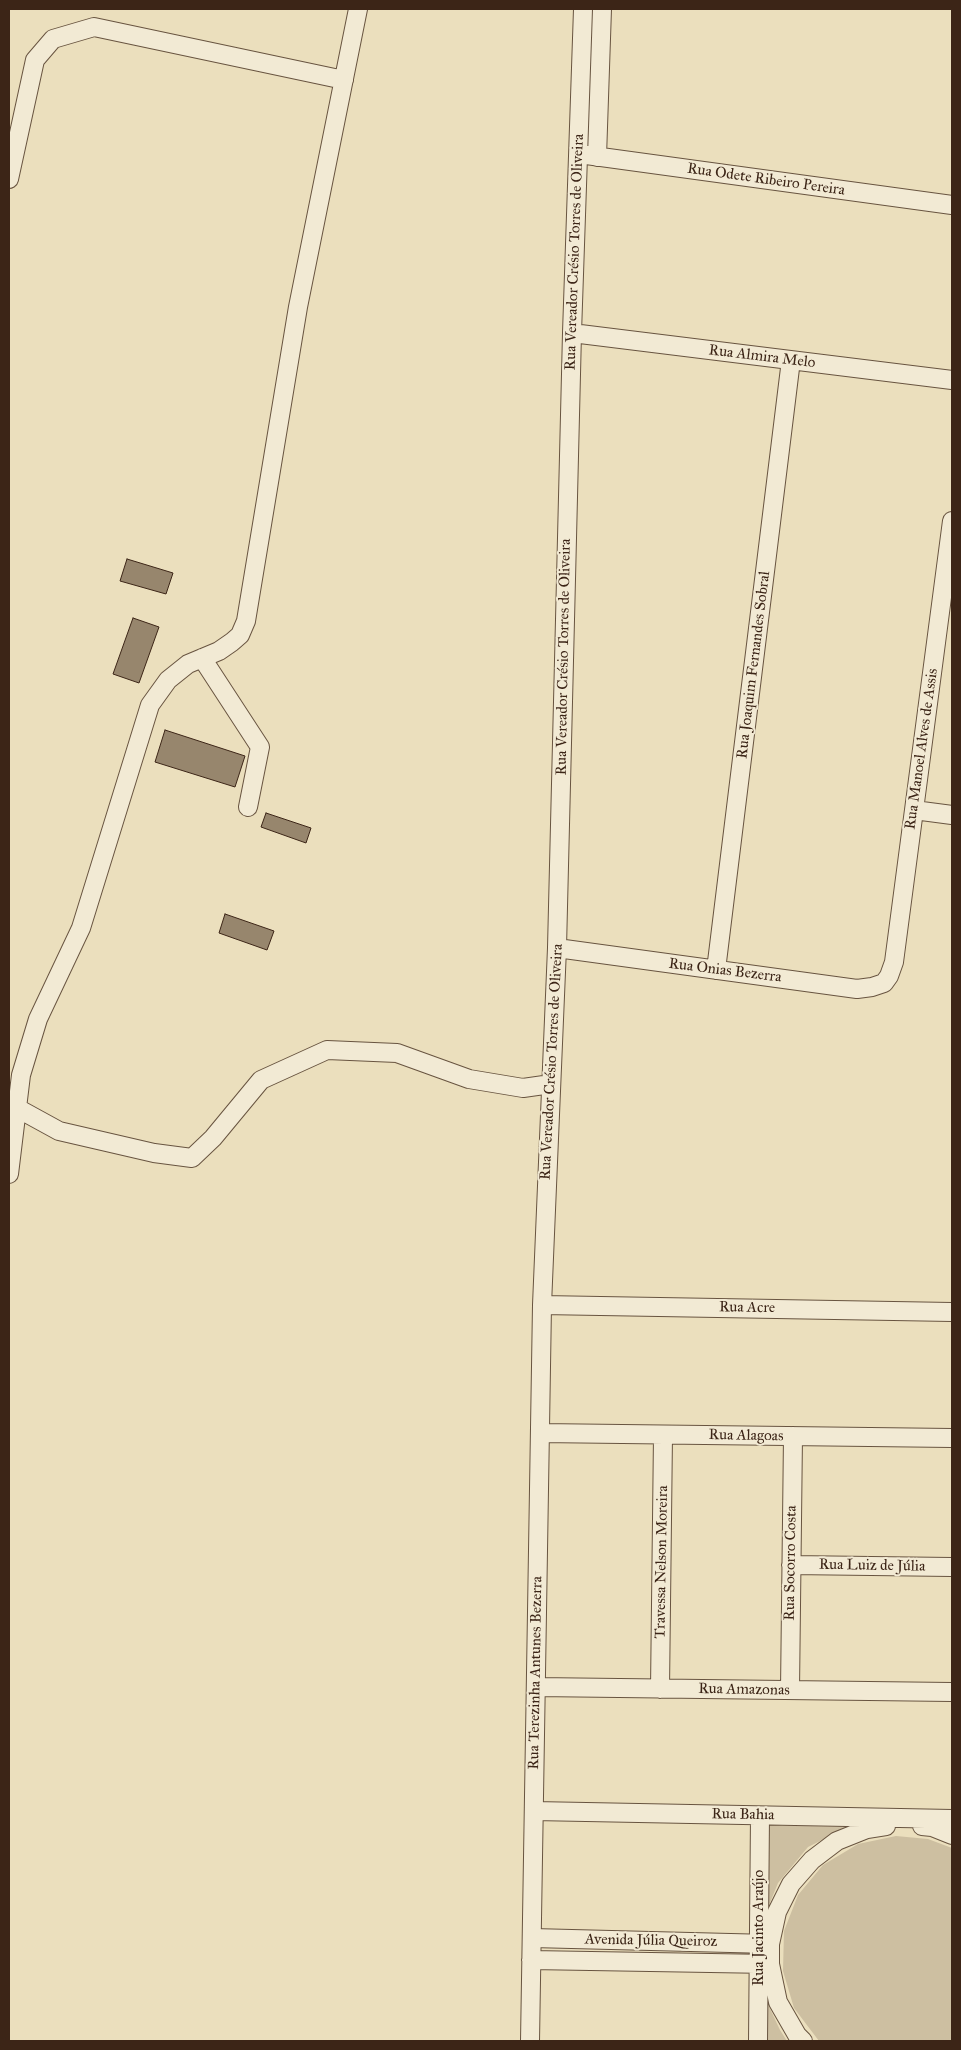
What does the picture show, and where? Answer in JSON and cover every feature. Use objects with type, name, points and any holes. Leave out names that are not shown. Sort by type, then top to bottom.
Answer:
[{"type":"street","points":[[9,1174],[21,1075],[38,1019],[81,928],[150,705],[168,680],[188,664],[219,651],[240,635],[246,620],[298,307],[358,9]]},
{"type":"street","name":"Rua Vereador Crésio Torres de Oliveira","points":[[542,1305],[558,948],[572,333],[583,9]]},
{"type":"street","name":"Rua Vereador Crésio Torres de Oliveira","points":[[597,157],[602,9]]},
{"type":"street","points":[[9,178],[35,60],[53,38],[94,27],[344,80]]},
{"type":"street","name":"Rua Odete Ribeiro Pereira","points":[[579,154],[952,206]]},
{"type":"street","name":"Rua Almira Melo","points":[[572,333],[952,380]]},
{"type":"street","name":"Rua Joaquim Fernandes Sobral","points":[[716,970],[791,360]]},
{"type":"street","name":"Rua Manoel Alves de Assis","points":[[889,976],[894,962],[952,521]]},
{"type":"street","points":[[202,658],[260,747],[248,808]]},
{"type":"street","points":[[914,810],[952,814]]},
{"type":"street","name":"Rua Onias Bezerra","points":[[558,948],[857,989],[872,987],[884,982],[889,976]]},
{"type":"street","points":[[17,1108],[59,1131],[154,1153],[192,1158],[213,1138],[260,1080],[327,1050],[397,1053],[469,1079],[523,1088],[552,1084]]},
{"type":"street","name":"Rua Acre","points":[[542,1305],[952,1312]]},
{"type":"street","name":"Rua Terezinha Antunes Bezerra","points":[[530,2041],[542,1305]]},
{"type":"street","name":"Rua Alagoas","points":[[540,1433],[952,1438]]},
{"type":"street","name":"Travessa Nelson Moreira","points":[[660,1689],[663,1434]]},
{"type":"street","name":"Rua Socorro Costa","points":[[790,1690],[793,1436]]},
{"type":"street","name":"Rua Luiz de Júlia","points":[[791,1565],[952,1567]]},
{"type":"street","name":"Rua Amazonas","points":[[536,1687],[952,1692]]},
{"type":"street","name":"Rua Bahia","points":[[534,1812],[760,1816],[898,1821],[952,1819]]},
{"type":"street","name":"Rua Jacinto Araújo","points":[[760,1816],[764,1943]]},
{"type":"street","points":[[803,2041],[797,2035],[778,2002],[764,1964],[764,1943],[791,1884],[812,1860],[837,1841],[867,1829],[898,1821],[932,1827],[952,1834]]},
{"type":"street","name":"Avenida Júlia Queiroz","points":[[532,1938],[764,1943]]},
{"type":"street","name":"Avenida Júlia Queiroz","points":[[532,1960],[764,1964]]},
{"type":"street","name":"Rua Jacinto Araújo","points":[[758,2041],[764,1964]]},
{"type":"shaded area","points":[[768,1825],[848,1827],[808,1847],[778,1883],[767,1910]]},
{"type":"shaded area","points":[[896,1836],[928,1839],[952,1848],[952,2041],[819,2041],[794,2008],[783,1971],[784,1931],[798,1895],[823,1865],[858,1844]]},
{"type":"shaded area","points":[[765,1998],[780,2030],[787,2041],[767,2041]]},
{"type":"building","points":[[127,559],[173,573],[166,594],[120,581]]},
{"type":"building","points":[[133,618],[159,627],[139,683],[113,674]]},
{"type":"building","points":[[165,730],[245,756],[235,787],[155,762]]},
{"type":"building","points":[[266,813],[311,828],[306,843],[261,827]]},
{"type":"building","points":[[225,914],[274,931],[267,950],[219,933]]}]
